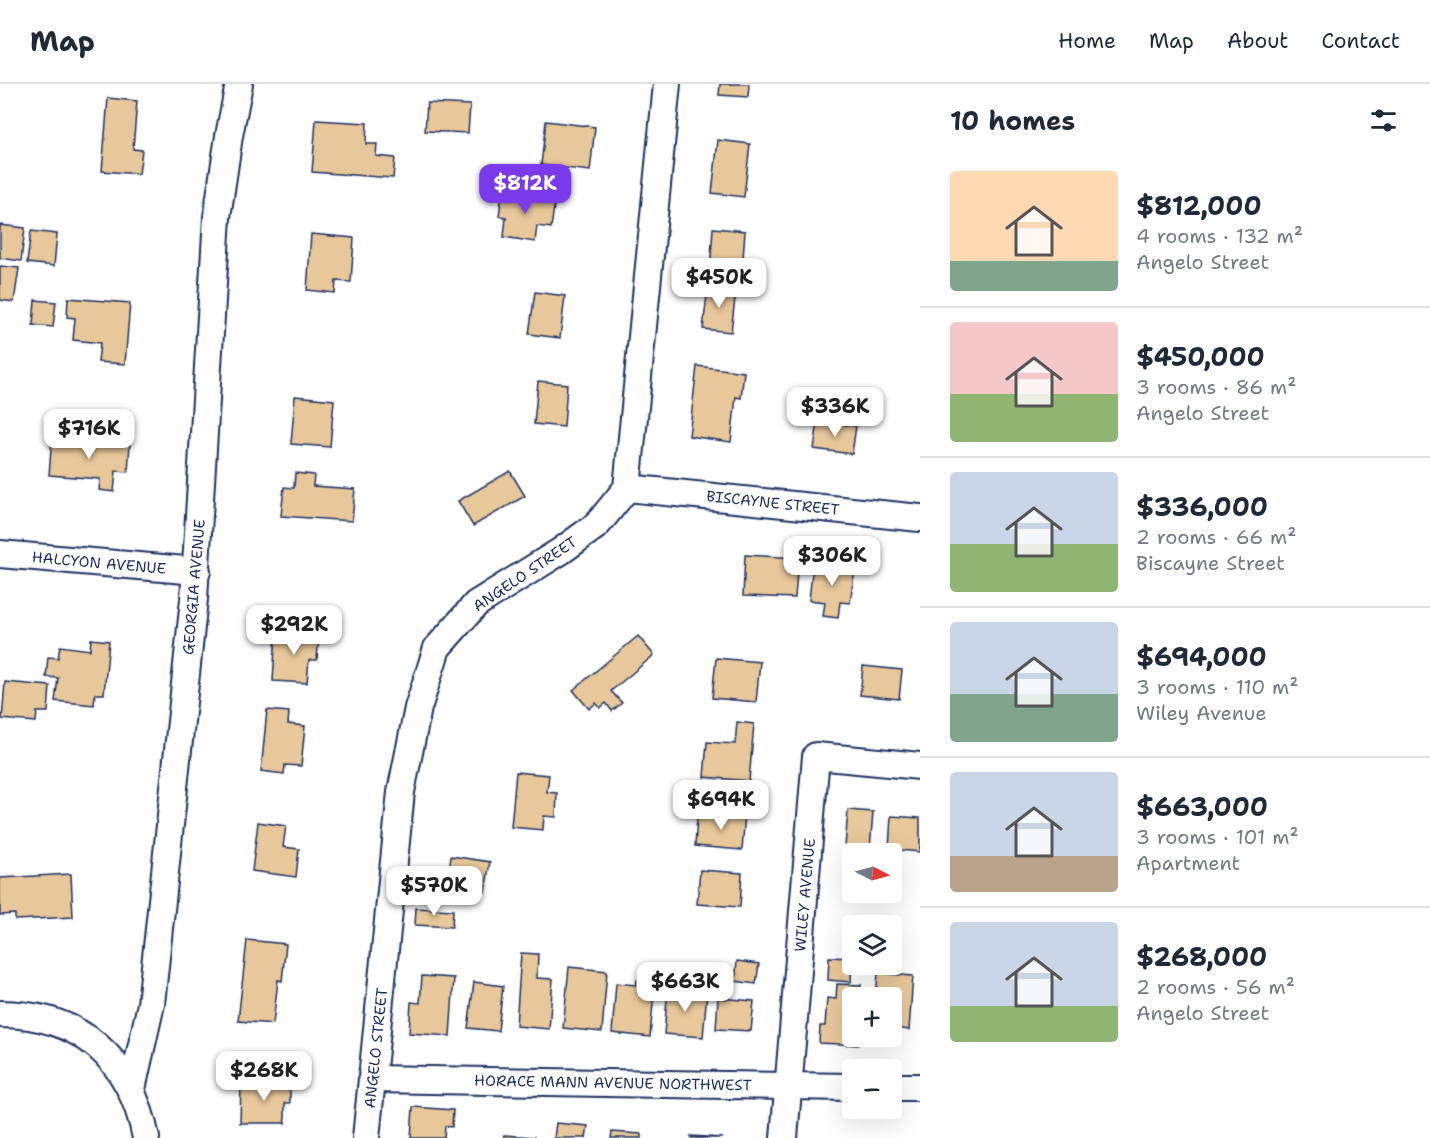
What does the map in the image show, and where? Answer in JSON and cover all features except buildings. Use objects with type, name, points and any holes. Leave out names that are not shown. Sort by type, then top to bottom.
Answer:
[{"type":"street","name":"GEORGIA AVENUE","points":[[132,1089],[151,1004],[197,571],[217,217],[239,84]]},
{"type":"street","points":[[627,488],[667,84]]},
{"type":"street","name":"BISCAYNE STREET","points":[[627,488],[920,518]]},
{"type":"street","name":"ANGELO STREET","points":[[366,1138],[401,792],[418,708],[437,648],[476,604],[561,551],[597,525],[627,488]]},
{"type":"street","name":"HALCYON AVENUE","points":[[0,554],[197,571]]},
{"type":"street","name":"WILEY AVENUE","points":[[783,1138],[816,756],[920,766]]},
{"type":"street","points":[[0,1014],[23,1015],[59,1024],[84,1036],[114,1061],[132,1089],[139,1106],[146,1138]]},
{"type":"street","name":"HORACE MANN AVENUE NORTHWEST","points":[[373,1079],[842,1087]]},
{"type":"street","points":[[902,1087],[920,1087]]}]
